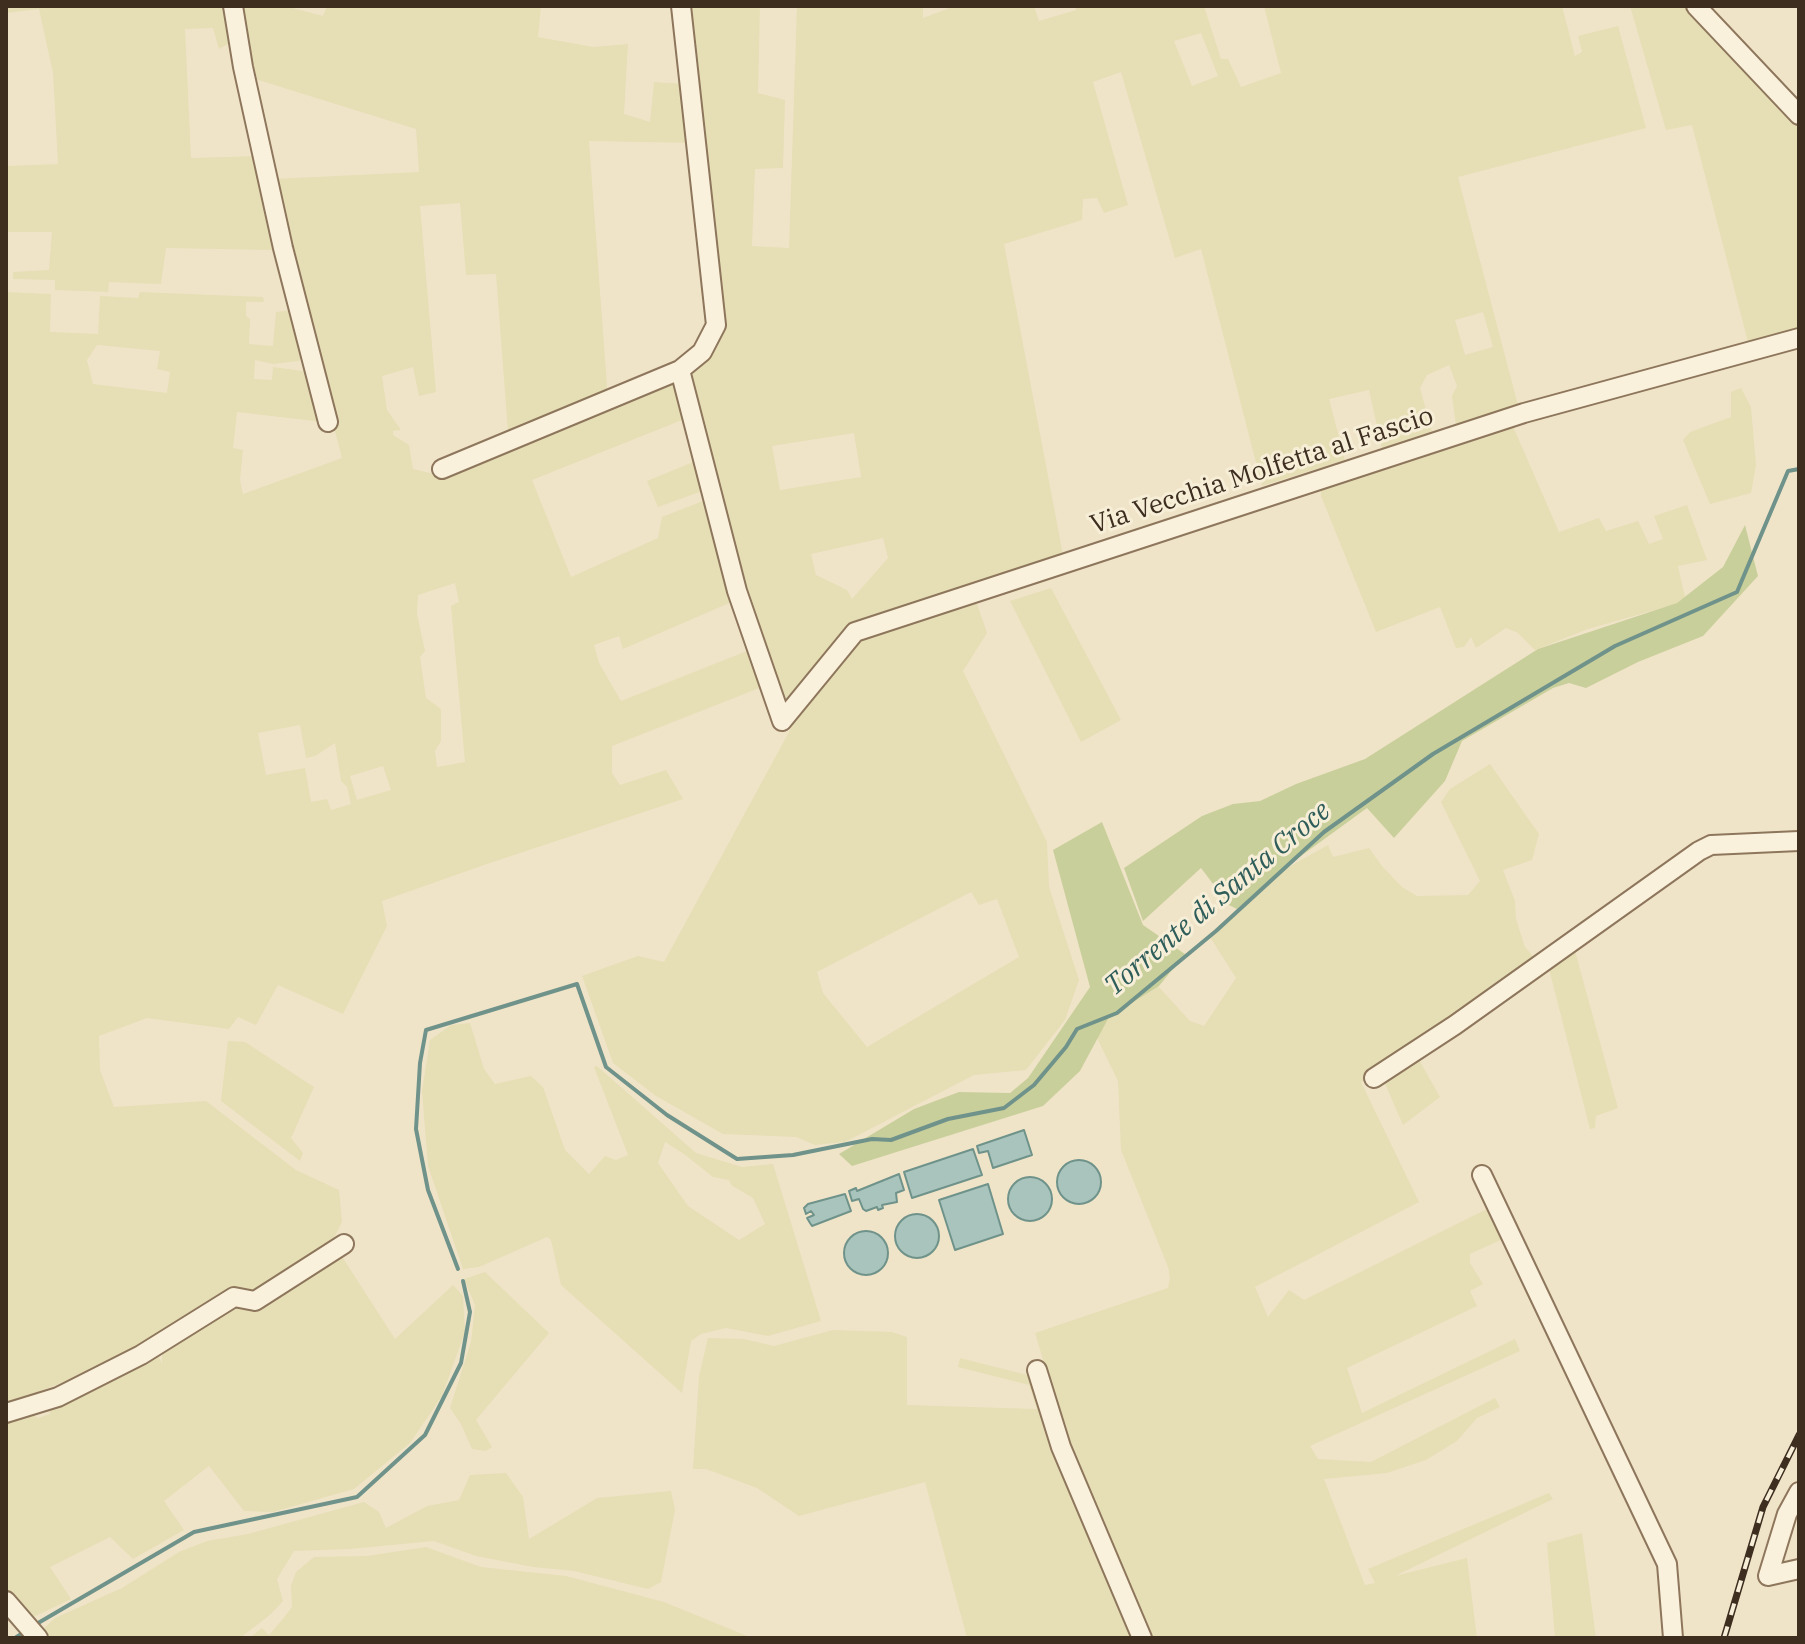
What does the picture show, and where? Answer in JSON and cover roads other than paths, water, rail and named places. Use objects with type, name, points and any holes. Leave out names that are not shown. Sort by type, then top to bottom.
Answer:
[{"type":"street","points":[[233,6],[243,67],[283,248],[328,422]]},
{"type":"street","points":[[442,469],[680,370],[702,352],[716,325],[681,6]]},
{"type":"street","points":[[1696,6],[1799,115]]},
{"type":"street","name":"Via Vecchia Molfetta al Fascio","points":[[680,370],[737,591],[782,721],[855,632],[1524,413],[1799,338]]},
{"type":"street","points":[[1374,1078],[1455,1025],[1699,851],[1711,845],[1799,841]]},
{"type":"street","points":[[1482,1175],[1667,1564],[1673,1638]]},
{"type":"street","points":[[6,1413],[72,1390],[141,1355],[234,1297],[255,1301],[344,1244]]},
{"type":"street","points":[[1037,1370],[1061,1447],[1142,1638]]},
{"type":"street","points":[[1799,1492],[1787,1514],[1768,1576],[1799,1569]]},
{"type":"street","points":[[6,1601],[33,1632]]},
{"type":"water","points":[[1024,1130],[1032,1155],[993,1168],[988,1151],[979,1153],[977,1146]]},
{"type":"water","points":[[973,1149],[982,1175],[912,1198],[904,1172]]},
{"type":"water","points":[[1079,1160],[1095,1166],[1101,1182],[1095,1198],[1079,1204],[1063,1198],[1057,1182],[1063,1166]]},
{"type":"water","points":[[899,1174],[904,1190],[896,1193],[897,1202],[866,1211],[859,1199],[852,1201],[849,1191],[856,1188],[857,1191]]},
{"type":"water","points":[[1030,1177],[1046,1183],[1052,1199],[1046,1215],[1030,1221],[1014,1215],[1008,1199],[1014,1183]]},
{"type":"water","points":[[988,1184],[1003,1234],[955,1250],[939,1200]]},
{"type":"water","points":[[845,1194],[851,1211],[812,1226],[807,1218],[814,1215],[811,1211],[806,1214],[804,1208],[808,1204]]},
{"type":"water","points":[[917,1214],[933,1220],[939,1236],[933,1252],[917,1258],[901,1252],[895,1236],[901,1220]]},
{"type":"water","points":[[866,1231],[882,1237],[888,1253],[882,1269],[866,1275],[850,1269],[844,1253],[850,1237]]},
{"type":"waterway","name":"Torrente di Santa Croce","points":[[458,1269],[428,1190],[416,1129],[420,1063],[426,1030],[577,984],[606,1067],[667,1115],[737,1159],[793,1155],[872,1139],[891,1140],[948,1119],[1004,1108],[1034,1085],[1077,1029],[1117,1013],[1216,931],[1324,832],[1433,754],[1615,646],[1737,592],[1788,471],[1799,469]]},
{"type":"waterway","name":"Torrente di Santa Croce","points":[[33,1626],[194,1532],[357,1497],[425,1435],[461,1363],[470,1312],[463,1281]]},
{"type":"waterway","name":"Torrente di Santa Croce","points":[[15,1638],[26,1631]]},
{"type":"railway","points":[[1724,1638],[1763,1507],[1799,1435]]}]
